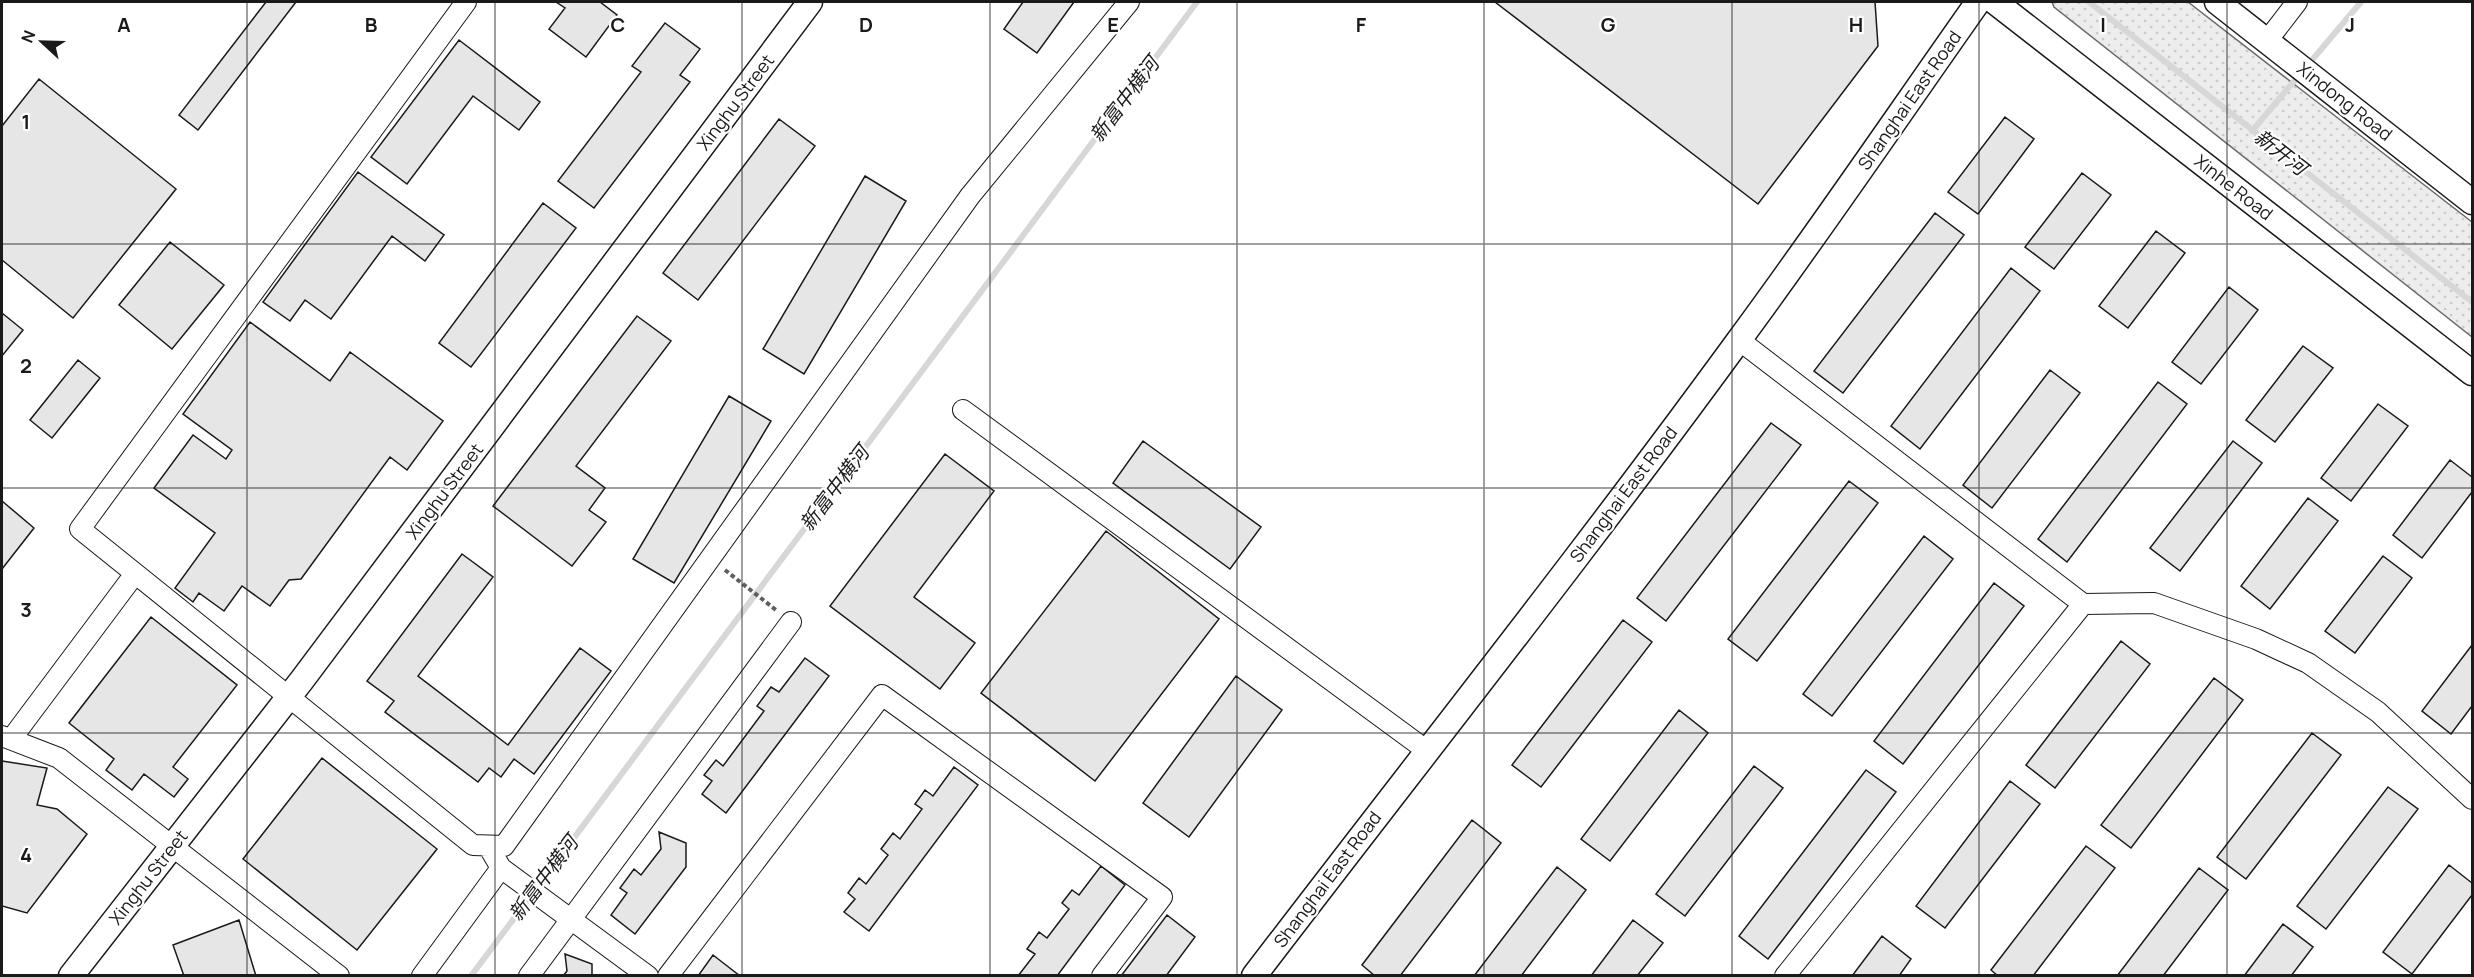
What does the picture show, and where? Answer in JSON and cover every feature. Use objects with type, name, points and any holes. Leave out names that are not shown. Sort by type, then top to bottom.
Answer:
[{"type":"street","points":[[466,2],[80,529],[134,575],[290,696],[473,845],[488,846],[504,846],[970,196],[1129,2]]},
{"type":"street","name":"Xinghu Street","points":[[71,975],[290,696],[810,2]]},
{"type":"street","name":"Shanghai East Road","points":[[1254,975],[1426,750],[1515,639],[1739,340],[1978,2]]},
{"type":"street","name":"Xinhe Road","points":[[1995,2],[2472,373]]},
{"type":"street","name":"Xindong Road","points":[[2217,2],[2472,202]]},
{"type":"street","points":[[2273,45],[2292,5]]},
{"type":"street","points":[[1739,340],[2083,604],[2154,603],[2256,639],[2308,663],[2378,712],[2472,799]]},
{"type":"street","points":[[963,410],[1426,750]]},
{"type":"street","points":[[134,575],[7,737],[59,758],[339,975]]},
{"type":"street","points":[[1785,975],[2083,604]]},
{"type":"street","points":[[529,975],[791,622]]},
{"type":"street","points":[[668,975],[882,695],[1162,897],[1102,975]]},
{"type":"street","points":[[488,846],[507,872],[648,975]]},
{"type":"street","points":[[422,975],[507,872]]},
{"type":"path","points":[[738,581],[769,605]]},
{"type":"shaded area","points":[[2052,2],[2188,2],[2472,222],[2472,337],[2054,7]]},
{"type":"building","points":[[266,2],[296,2],[198,130],[179,115]]},
{"type":"building","points":[[556,2],[600,2],[617,15],[586,57],[549,29],[565,8]]},
{"type":"building","points":[[1023,2],[1074,2],[1037,53],[1004,29]]},
{"type":"building","points":[[1495,2],[1875,2],[1878,46],[1758,204]]},
{"type":"building","points":[[665,23],[700,49],[680,75],[690,82],[594,208],[558,181],[641,72],[632,66]]},
{"type":"building","points":[[459,40],[540,102],[519,130],[473,96],[407,184],[371,157]]},
{"type":"building","points":[[39,79],[176,189],[73,318],[2,260],[2,126]]},
{"type":"building","points":[[2005,117],[2034,139],[1978,214],[1948,192]]},
{"type":"building","points":[[779,119],[815,146],[698,300],[663,273]]},
{"type":"building","points":[[358,172],[444,235],[425,261],[392,236],[331,319],[305,300],[290,321],[263,302]]},
{"type":"building","points":[[2082,173],[2111,195],[2054,269],[2025,247]]},
{"type":"building","points":[[865,176],[906,201],[804,374],[763,349]]},
{"type":"building","points":[[543,203],[576,228],[471,367],[439,343]]},
{"type":"building","points":[[1935,213],[1964,235],[1843,393],[1814,371]]},
{"type":"building","points":[[2156,231],[2185,253],[2128,328],[2099,306]]},
{"type":"building","points":[[170,242],[224,285],[172,349],[119,305]]},
{"type":"building","points":[[2011,268],[2040,291],[1920,449],[1891,426]]},
{"type":"building","points":[[2229,287],[2258,310],[2201,384],[2172,362]]},
{"type":"building","points":[[2,313],[23,330],[2,356]]},
{"type":"building","points":[[637,316],[671,341],[576,466],[605,488],[589,510],[606,522],[572,566],[493,506]]},
{"type":"building","points":[[250,322],[330,381],[350,352],[443,421],[407,470],[390,457],[301,579],[289,580],[270,606],[242,586],[224,611],[199,593],[193,602],[175,588],[215,533],[154,488],[193,435],[226,459],[232,450],[183,414]]},
{"type":"building","points":[[2303,346],[2333,368],[2275,442],[2246,420]]},
{"type":"building","points":[[78,360],[100,378],[52,438],[30,420]]},
{"type":"building","points":[[2050,370],[2080,393],[1992,508],[1963,485]]},
{"type":"building","points":[[2158,382],[2187,404],[2067,562],[2038,539]]},
{"type":"building","points":[[729,396],[771,421],[674,583],[633,559]]},
{"type":"building","points":[[2378,404],[2408,426],[2351,501],[2321,478]]},
{"type":"building","points":[[1771,423],[1801,445],[1666,621],[1637,598]]},
{"type":"building","points":[[1143,441],[1261,527],[1230,569],[1113,483]]},
{"type":"building","points":[[2233,441],[2262,463],[2180,571],[2150,548]]},
{"type":"building","points":[[945,454],[994,491],[914,597],[975,643],[940,689],[830,606]]},
{"type":"building","points":[[2450,460],[2472,477],[2472,492],[2422,558],[2393,535]]},
{"type":"building","points":[[1849,481],[1878,503],[1757,661],[1728,639]]},
{"type":"building","points":[[2308,498],[2338,521],[2270,609],[2241,586]]},
{"type":"building","points":[[2,501],[34,528],[2,569]]},
{"type":"building","points":[[1106,531],[1219,619],[1095,781],[981,693]]},
{"type":"building","points":[[1924,536],[1953,559],[1832,716],[1803,694]]},
{"type":"building","points":[[462,554],[493,577],[418,676],[508,745],[580,648],[611,671],[534,774],[514,759],[501,777],[489,768],[478,782],[385,712],[394,701],[367,681]]},
{"type":"building","points":[[2383,556],[2412,578],[2355,653],[2325,631]]},
{"type":"building","points":[[1994,583],[2024,606],[1903,764],[1874,741]]},
{"type":"building","points":[[151,617],[237,685],[173,767],[188,779],[174,797],[144,774],[132,790],[106,770],[114,759],[69,723]]},
{"type":"building","points":[[1623,620],[1652,642],[1541,787],[1512,765]]},
{"type":"building","points":[[2121,641],[2150,664],[2055,788],[2026,765]]},
{"type":"building","points":[[2472,645],[2472,706],[2451,734],[2422,711]]},
{"type":"building","points":[[805,658],[829,676],[726,813],[702,794],[712,781],[704,775],[716,760],[723,766],[764,711],[757,706],[771,687],[779,692]]},
{"type":"building","points":[[1236,676],[1282,710],[1189,837],[1143,803]]},
{"type":"building","points":[[2214,678],[2243,700],[2131,848],[2101,825]]},
{"type":"building","points":[[1679,710],[1708,733],[1610,861],[1581,839]]},
{"type":"building","points":[[2312,733],[2341,755],[2246,879],[2217,857]]},
{"type":"building","points":[[322,758],[437,849],[357,950],[243,859]]},
{"type":"building","points":[[2,761],[47,768],[37,805],[57,809],[87,834],[27,913],[2,906]]},
{"type":"building","points":[[1754,766],[1783,788],[1685,916],[1656,894]]},
{"type":"building","points":[[954,767],[978,785],[869,931],[844,912],[855,899],[848,893],[859,878],[866,884],[888,855],[881,849],[893,833],[900,839],[922,809],[915,804],[925,790],[933,796]]},
{"type":"building","points":[[1866,770],[1896,792],[1768,959],[1739,936]]},
{"type":"building","points":[[2010,781],[2040,804],[1945,928],[1916,906]]},
{"type":"building","points":[[2388,787],[2418,809],[2326,929],[2297,906]]},
{"type":"building","points":[[1472,820],[1501,843],[1400,976],[1375,976],[1362,965]]},
{"type":"building","points":[[659,832],[686,843],[686,867],[635,934],[611,915],[627,893],[620,888],[634,869],[641,875],[661,849]]},
{"type":"building","points":[[2086,846],[2115,868],[2033,976],[1998,976],[1991,970]]},
{"type":"building","points":[[2449,865],[2472,883],[2472,895],[2412,974],[2383,952]]},
{"type":"building","points":[[1101,866],[1125,885],[1057,976],[1018,976],[1035,954],[1027,949],[1039,932],[1047,938],[1069,909],[1062,903],[1072,890],[1079,895]]},
{"type":"building","points":[[1557,867],[1586,890],[1521,976],[1474,976]]},
{"type":"building","points":[[2199,868],[2228,890],[2163,976],[2117,976]]},
{"type":"building","points":[[1167,915],[1195,937],[1166,976],[1121,976]]},
{"type":"building","points":[[239,920],[256,976],[184,976],[173,945]]},
{"type":"building","points":[[1633,920],[1663,943],[1637,976],[1591,976]]},
{"type":"building","points":[[2283,924],[2313,947],[2291,976],[2244,976]]},
{"type":"building","points":[[1882,936],[1911,959],[1899,976],[1852,976]]},
{"type":"building","points":[[565,954],[592,964],[592,976],[563,976],[567,971]]},
{"type":"building","points":[[713,955],[740,976],[698,976]]},
{"type":"waterway","name":"新富中横河","points":[[471,976],[1197,2]]},
{"type":"waterway","name":"新开河","points":[[2089,2],[2472,302]]},
{"type":"waterway","points":[[2307,66],[2361,2]]},
{"type":"waterway","points":[[2252,131],[2300,74]]}]
